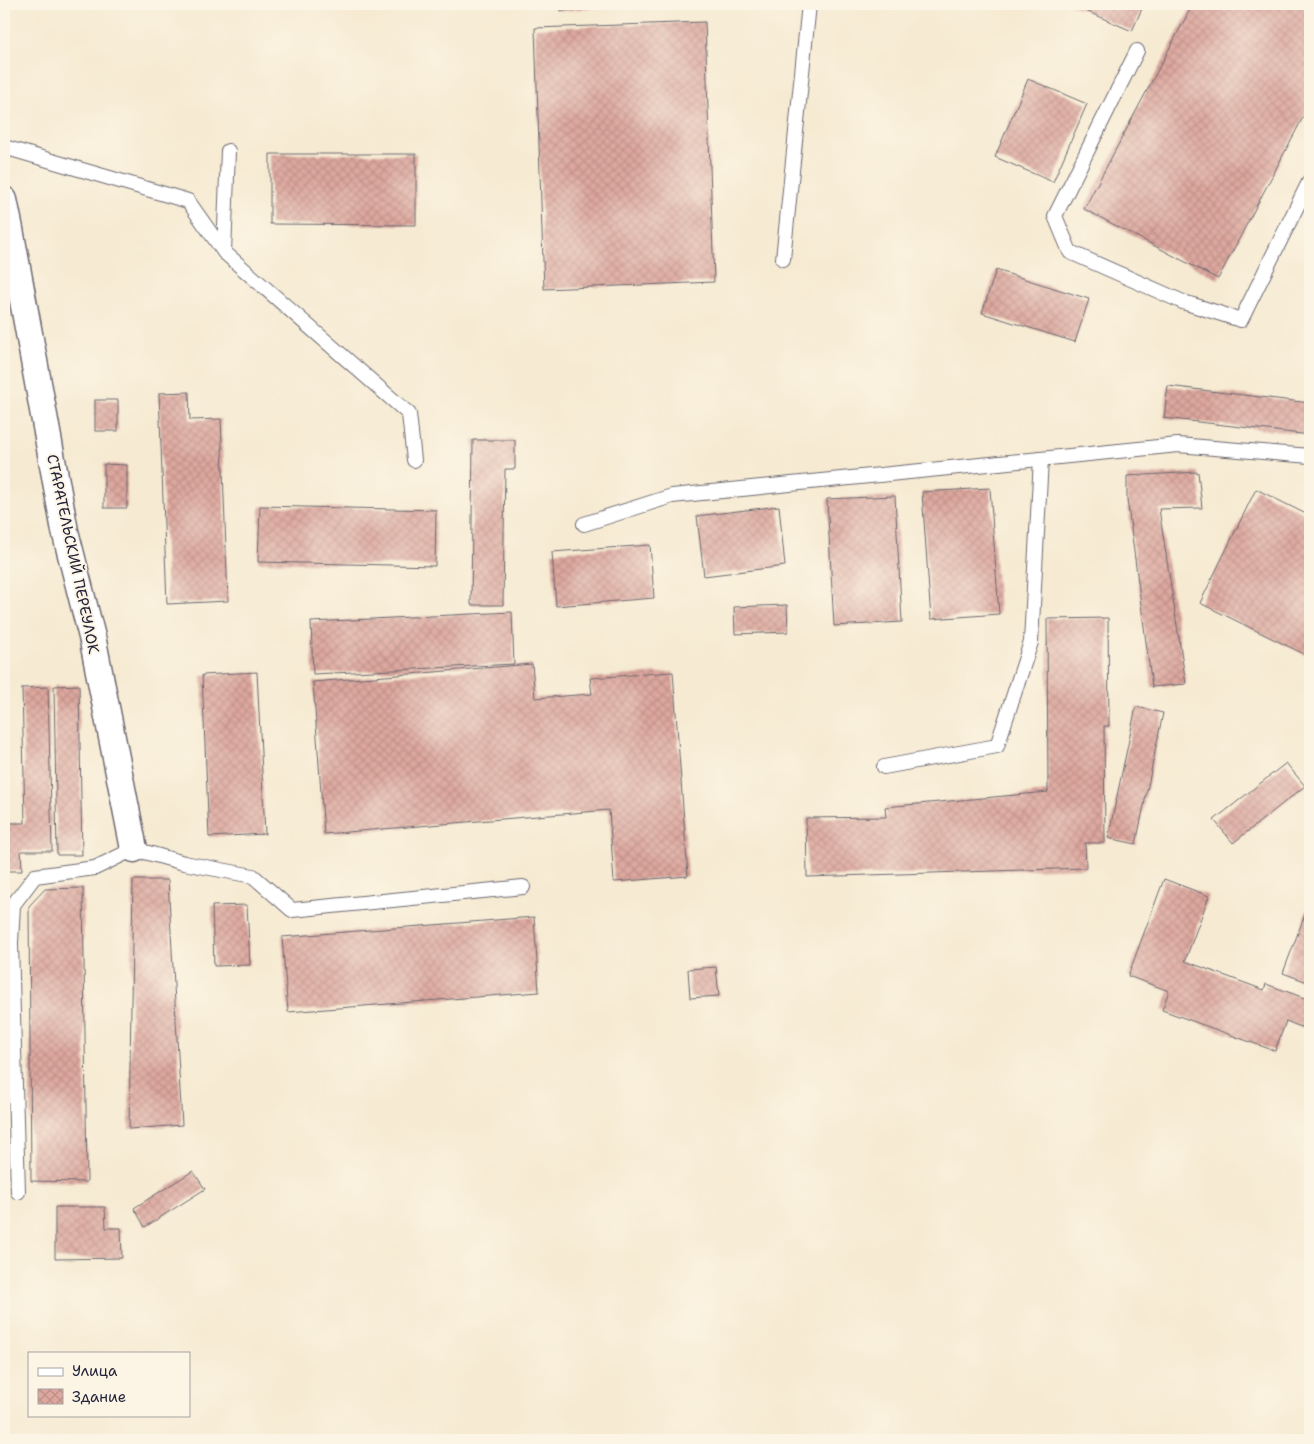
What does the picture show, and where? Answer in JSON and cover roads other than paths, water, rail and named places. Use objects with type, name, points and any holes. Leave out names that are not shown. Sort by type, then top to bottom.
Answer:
[{"type":"street","name":"СТАРАТЕЛЬСКИЙ ПЕРЕУЛОК","points":[[4,200],[65,531],[93,641],[134,849]]},
{"type":"lane","points":[[783,259],[809,4]]},
{"type":"lane","points":[[1137,51],[1055,216],[1070,252],[1184,302],[1241,320],[1310,180]]},
{"type":"lane","points":[[4,147],[188,201],[224,252],[409,414],[414,460]]},
{"type":"lane","points":[[224,252],[228,151]]},
{"type":"lane","points":[[584,524],[672,496],[1178,445],[1310,456]]},
{"type":"lane","points":[[884,767],[998,746],[1031,642],[1041,459]]},
{"type":"lane","points":[[18,1192],[11,944],[14,905],[35,876],[96,868],[134,849],[184,863],[253,876],[292,910],[523,887]]}]
